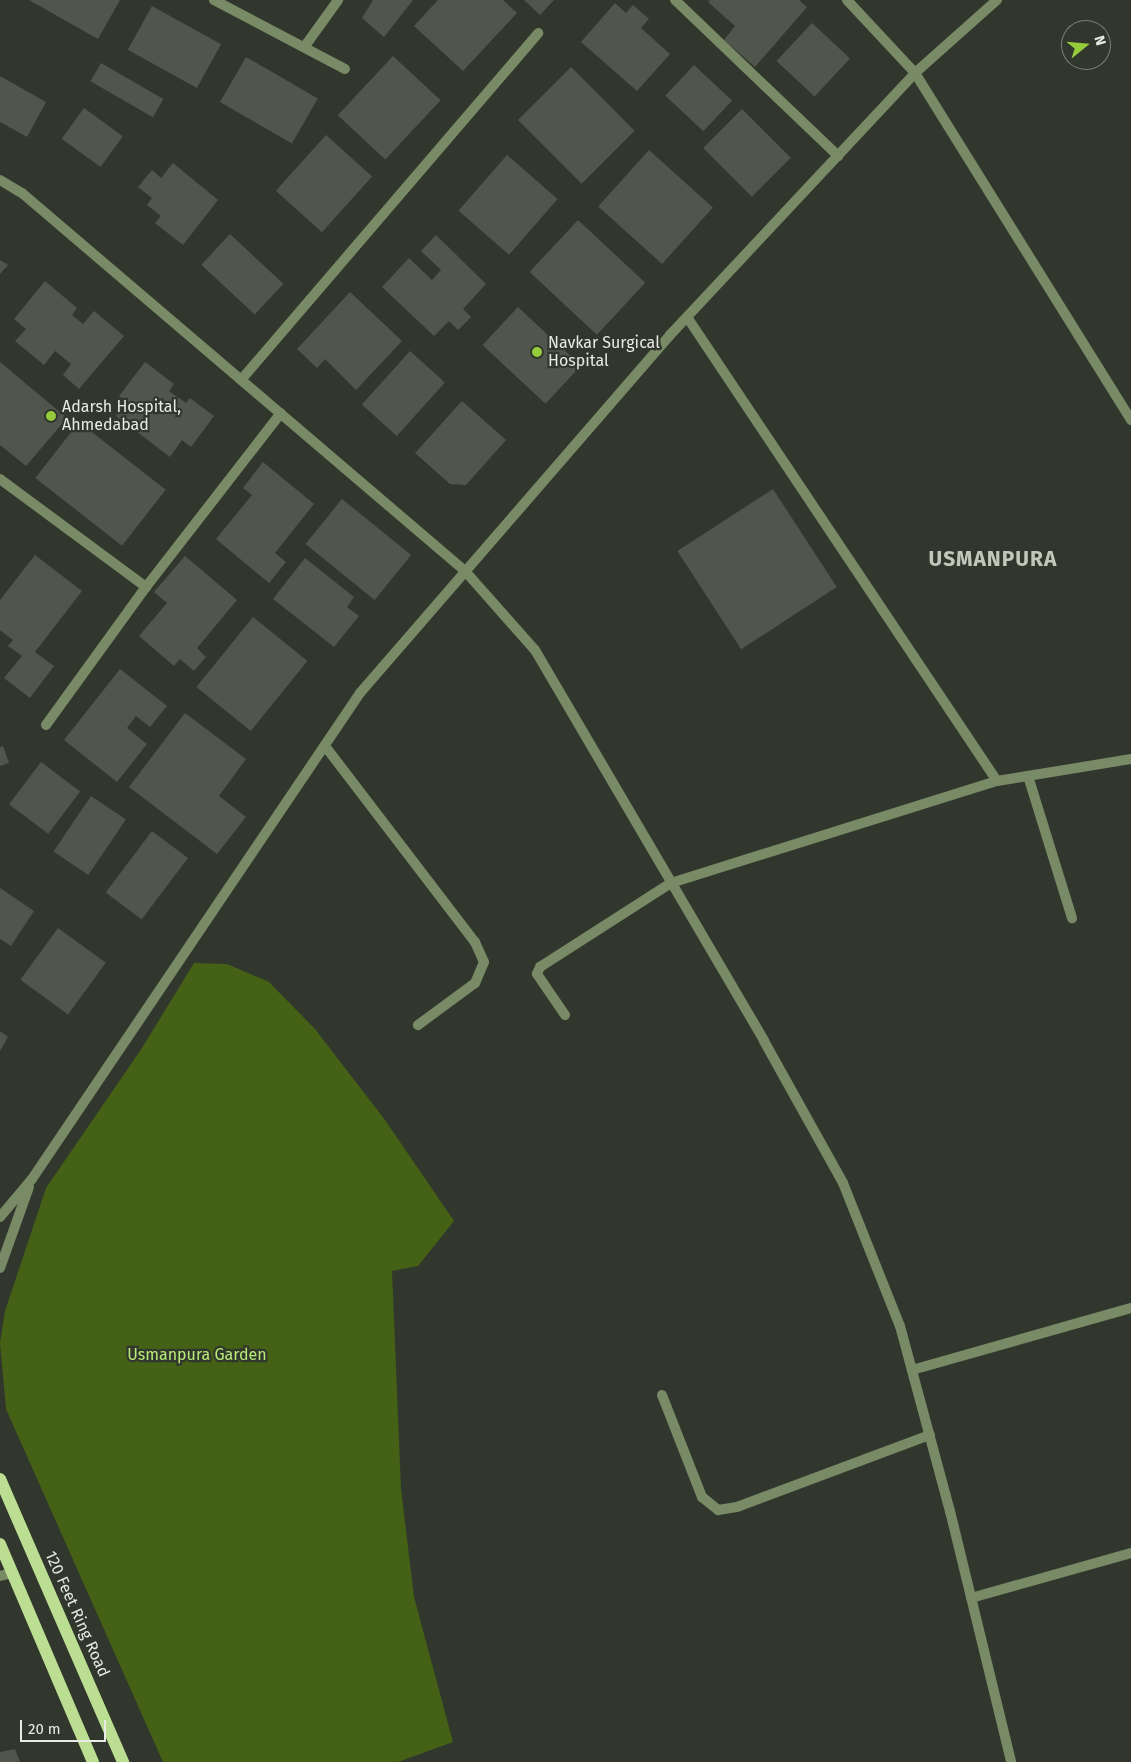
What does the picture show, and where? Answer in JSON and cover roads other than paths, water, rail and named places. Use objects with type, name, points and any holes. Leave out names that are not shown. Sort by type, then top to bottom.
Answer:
[{"type":"main road","name":"120 Feet Ring Road","points":[[0,1479],[123,1762]]},
{"type":"main road","points":[[0,1544],[6,1574],[93,1762]]},
{"type":"street","points":[[214,0],[306,46],[345,69]]},
{"type":"street","points":[[306,46],[338,0]]},
{"type":"street","points":[[675,0],[838,156]]},
{"type":"street","points":[[847,0],[915,73],[1131,419]]},
{"type":"street","points":[[0,1217],[32,1179],[360,693],[687,317],[915,73],[997,0]]},
{"type":"street","points":[[241,380],[538,33]]},
{"type":"street","points":[[0,180],[22,193],[466,571],[534,650],[671,884],[842,1183],[900,1326],[930,1435],[1011,1762]]},
{"type":"street","points":[[687,317],[997,781]]},
{"type":"street","points":[[46,725],[146,587],[282,413]]},
{"type":"street","points":[[0,479],[146,587]]},
{"type":"street","points":[[325,746],[475,942],[484,962],[475,982],[418,1025]]},
{"type":"street","points":[[565,1015],[536,974],[540,967],[671,884],[997,781],[1131,759]]},
{"type":"street","points":[[1028,776],[1072,918]]},
{"type":"street","points":[[0,1268],[32,1179]]},
{"type":"street","points":[[912,1370],[1131,1308]]},
{"type":"street","points":[[662,1395],[702,1497],[718,1510],[737,1507],[930,1435]]},
{"type":"street","points":[[971,1598],[1131,1553]]},
{"type":"place","name":"Navkar Surgical Hospital","points":[[537,352]]},
{"type":"place","name":"Adarsh Hospital, Ahmedabad","points":[[51,416]]},
{"type":"district","name":"USMANPURA","points":[[993,559]]},
{"type":"park label","name":"Usmanpura Garden","points":[[197,1355]]}]
